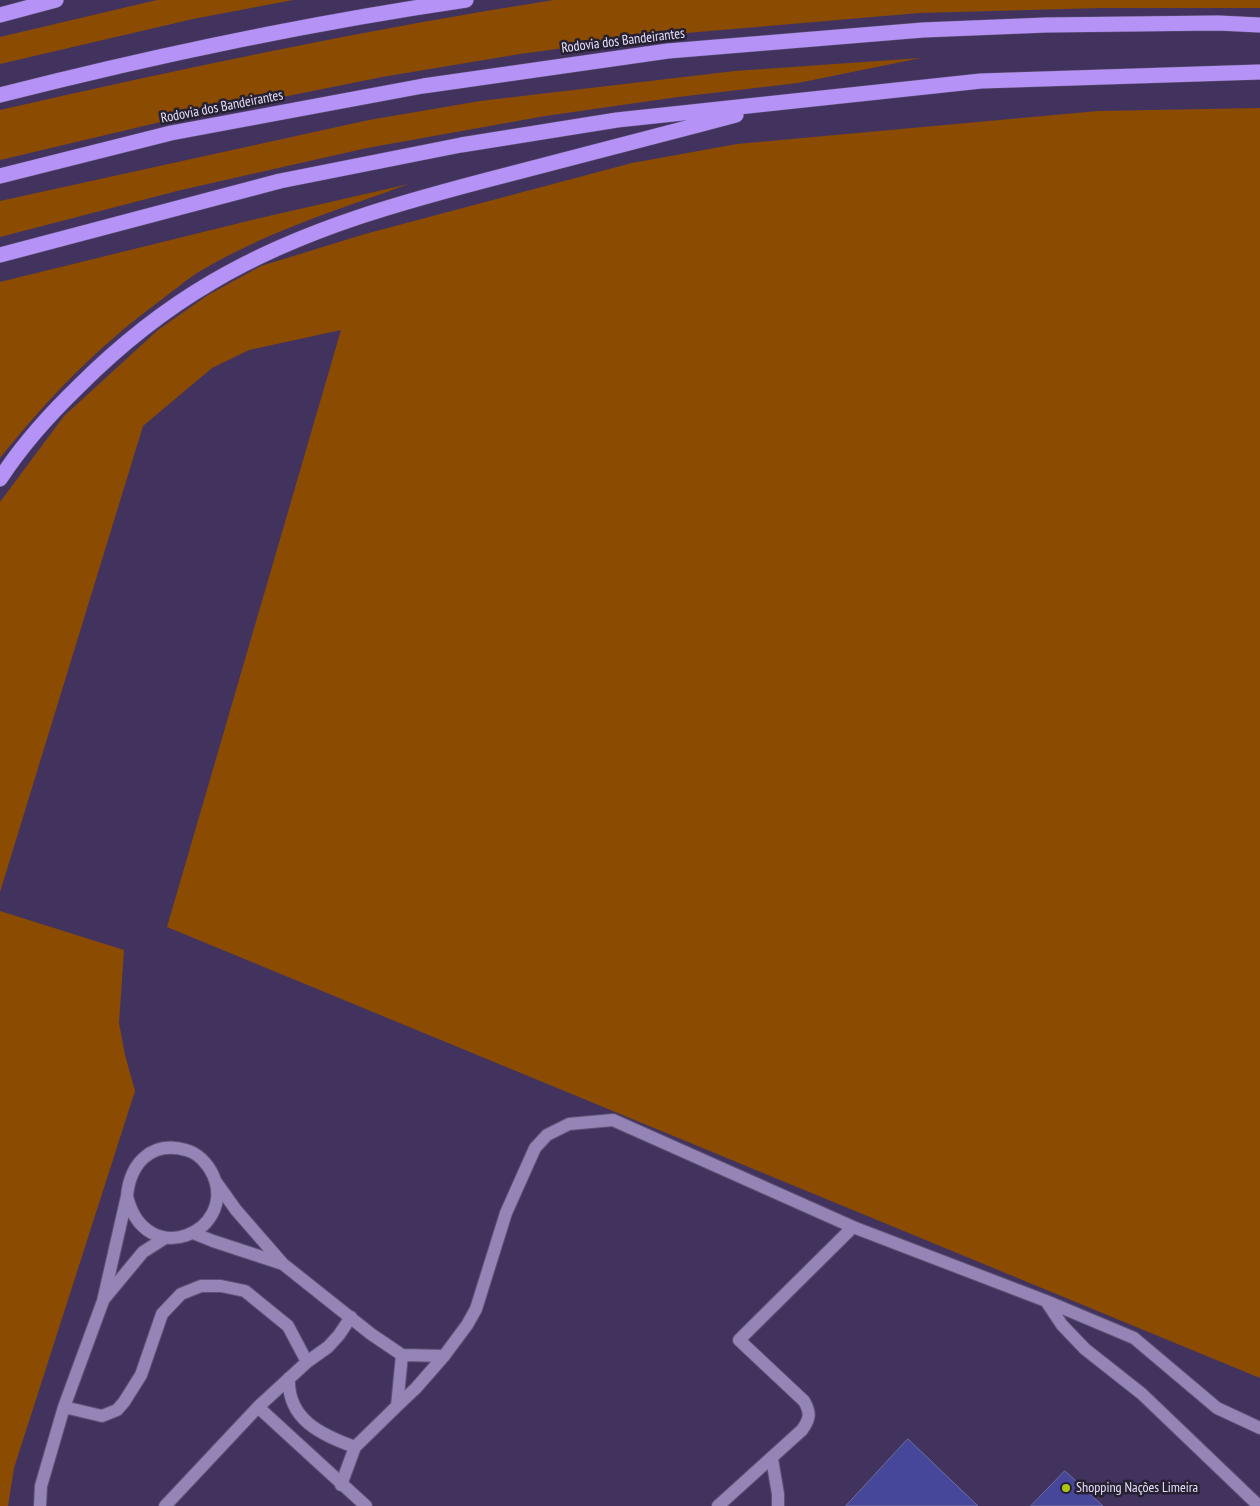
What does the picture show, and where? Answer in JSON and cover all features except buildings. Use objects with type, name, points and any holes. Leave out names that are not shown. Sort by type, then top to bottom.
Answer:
[{"type":"highway","points":[[0,15],[56,0]]},
{"type":"highway","points":[[0,95],[81,74],[260,37],[466,0]]},
{"type":"highway","name":"Rodovia dos Bandeirantes","points":[[0,176],[181,131],[423,86],[668,50],[923,30],[1065,25],[1260,25]]},
{"type":"highway","points":[[0,255],[280,181],[461,145],[618,120],[981,81],[1260,72]]},
{"type":"highway","points":[[0,479],[12,460],[55,409],[103,362],[158,317],[213,282],[267,253],[411,200],[786,102]]},
{"type":"street","points":[[341,1485],[355,1447],[416,1388],[444,1356],[467,1325],[476,1309],[506,1214],[535,1148],[547,1135],[569,1124],[613,1120],[853,1227],[1046,1301],[1134,1338],[1217,1408],[1260,1428]]},
{"type":"street","points":[[40,1506],[41,1486],[64,1407],[103,1301],[127,1196],[128,1181],[134,1167],[145,1156],[158,1149],[173,1147],[188,1150],[200,1157],[210,1168],[216,1182],[236,1210],[283,1264],[402,1355],[444,1356]]},
{"type":"street","points":[[127,1196],[130,1211],[138,1224],[150,1233],[165,1238],[179,1238],[193,1233],[205,1224],[214,1211],[217,1197],[216,1182]]},
{"type":"street","points":[[718,1506],[802,1430],[808,1422],[810,1414],[804,1401],[739,1340],[853,1227]]},
{"type":"street","points":[[193,1233],[283,1264]]},
{"type":"street","points":[[103,1301],[143,1252],[165,1238]]},
{"type":"street","points":[[64,1407],[102,1416],[117,1410],[141,1375],[162,1314],[181,1294],[201,1286],[221,1286],[245,1291],[288,1326],[307,1362]]},
{"type":"street","points":[[1046,1301],[1062,1325],[1085,1348],[1142,1394],[1259,1506]]},
{"type":"street","points":[[165,1506],[258,1407],[307,1362],[328,1347],[351,1317]]},
{"type":"street","points":[[397,1406],[402,1355]]},
{"type":"street","points":[[289,1378],[288,1390],[292,1402],[308,1424],[322,1434],[355,1447]]},
{"type":"street","points":[[258,1407],[366,1506]]},
{"type":"street","points":[[772,1459],[778,1494],[778,1506]]},
{"type":"shaded area","points":[[157,0],[293,0],[193,19],[0,64],[0,37]]},
{"type":"shaded area","points":[[554,0],[1260,0],[1260,8],[1102,8],[919,13],[652,36],[520,54],[382,77],[169,120],[0,160],[0,110],[276,50],[484,11]]},
{"type":"shaded area","points":[[921,58],[798,83],[678,97],[545,116],[367,148],[181,190],[0,237],[0,201],[369,120],[480,101],[735,71]]},
{"type":"shaded area","points":[[1260,108],[1260,1378],[167,927],[341,330],[249,350],[212,368],[143,426],[0,892],[0,502],[64,416],[158,330],[208,295],[261,266],[365,234],[632,163],[737,144],[1098,111]]},
{"type":"shaded area","points":[[409,184],[274,234],[197,273],[115,336],[56,393],[0,458],[0,282],[256,219]]},
{"type":"shaded area","points":[[0,911],[124,950],[119,1023],[135,1091],[14,1468],[8,1506],[0,1506]]},
{"type":"place","name":"Shopping Nações Limeira","points":[[1066,1488]]}]
